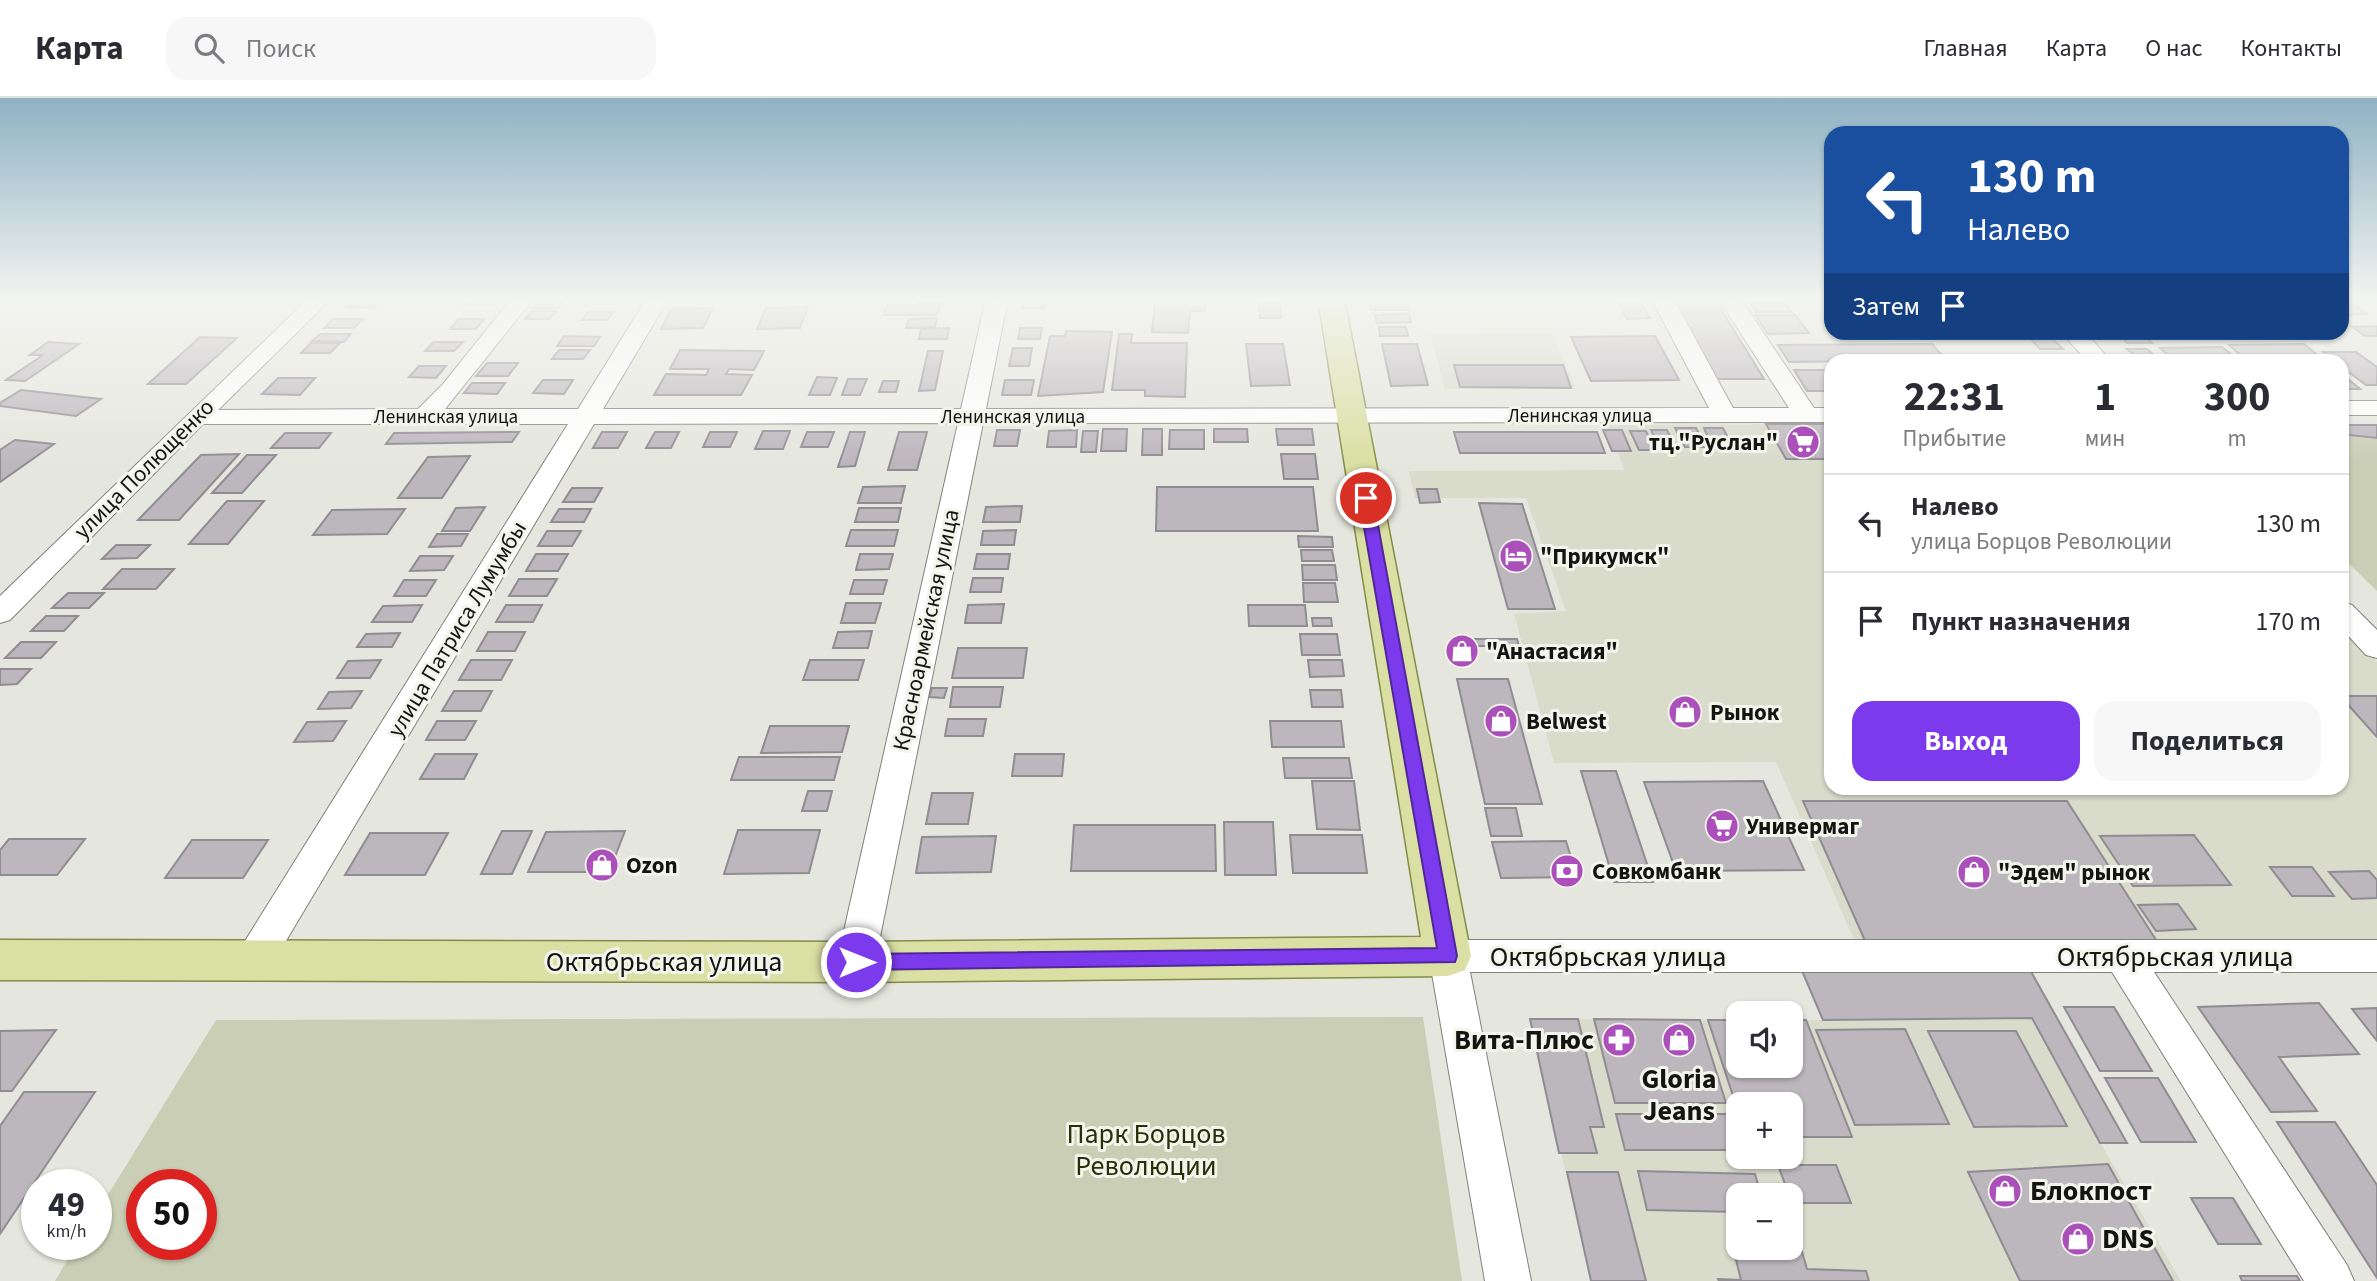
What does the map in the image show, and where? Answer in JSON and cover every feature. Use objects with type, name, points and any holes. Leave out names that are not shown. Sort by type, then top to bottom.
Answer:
[{"type":"main road","points":[[1340,353],[1448,956]]},
{"type":"main road","name":"Октябрьская улица","points":[[0,960],[856,962],[1448,956]]},
{"type":"street","name":"улица Полющенко","points":[[0,613],[263,353]]},
{"type":"street","points":[[424,417],[479,353]]},
{"type":"street","name":"улица Патриса Лумумбы","points":[[254,960],[625,353]]},
{"type":"street","name":"Красноармейская улица","points":[[856,962],[985,353]]},
{"type":"street","points":[[1692,353],[1725,415]]},
{"type":"street","points":[[1771,353],[1819,416]]},
{"type":"street","points":[[2349,408],[2377,408]]},
{"type":"street","name":"Ленинская улица","points":[[196,417],[1819,416]]},
{"type":"street","points":[[2349,619],[2377,648]]},
{"type":"street","points":[[1448,956],[1508,1281]]},
{"type":"street","name":"Октябрьская улица","points":[[1448,956],[2377,956]]},
{"type":"street","points":[[2123,957],[2331,1281]]},
{"type":"shaded area","points":[[1435,353],[1560,353],[1575,389],[1445,389]]},
{"type":"shaded area","name":"Рынок","points":[[1824,424],[1824,795],[2349,795],[2349,632],[2377,662],[2377,943],[1856,944],[1776,762],[1554,763],[1514,614],[1566,611],[1526,498],[1415,498],[1409,471],[1625,470],[1606,425]]},
{"type":"shaded area","points":[[2029,968],[2127,1143],[2101,1144],[2181,1281],[1591,1281],[1530,1019],[1726,1020],[1726,1078],[1803,1078],[1803,1020],[1822,1020],[1802,971]]},
{"type":"green space","points":[[2349,437],[2377,439],[2377,591],[2349,564]]},
{"type":"green space","name":"Парк Борцов Революции","points":[[1423,1017],[1462,1281],[55,1281],[67,1260],[112,1260],[112,1188],[216,1020]]},
{"type":"building","points":[[66,353],[25,381],[6,380],[43,355],[30,355]]},
{"type":"building","points":[[182,353],[220,353],[186,384],[148,384]]},
{"type":"building","points":[[557,353],[588,353],[583,359],[552,359]]},
{"type":"building","points":[[678,353],[763,353],[754,370],[729,369],[726,374],[752,375],[741,395],[654,395],[666,374],[706,375],[709,369],[670,369]]},
{"type":"building","points":[[928,353],[943,353],[935,390],[919,391]]},
{"type":"building","points":[[1012,353],[1031,353],[1029,366],[1009,366]]},
{"type":"building","points":[[1047,353],[1109,353],[1103,392],[1038,396]]},
{"type":"building","points":[[1117,353],[1187,353],[1185,397],[1145,396],[1145,390],[1112,390]]},
{"type":"building","points":[[1247,353],[1285,353],[1290,385],[1251,386]]},
{"type":"building","points":[[1384,353],[1419,353],[1428,385],[1391,386]]},
{"type":"building","points":[[1578,353],[1664,353],[1679,380],[1591,381]]},
{"type":"building","points":[[1702,353],[1748,353],[1764,379],[1717,379]]},
{"type":"building","points":[[1783,353],[1941,354],[1824,354],[1824,362],[1789,362]]},
{"type":"building","points":[[2166,353],[2231,354],[2167,354]]},
{"type":"building","points":[[2238,353],[2316,354],[2239,354]]},
{"type":"building","points":[[2358,353],[2377,367],[2377,385],[2366,385],[2349,372],[2349,354],[2326,354]]},
{"type":"building","points":[[487,363],[518,363],[508,376],[476,376]]},
{"type":"building","points":[[1454,365],[1563,365],[1571,388],[1460,387]]},
{"type":"building","points":[[419,366],[446,366],[436,378],[409,377]]},
{"type":"building","points":[[1794,370],[1824,370],[1824,391],[1807,391]]},
{"type":"building","points":[[817,377],[837,378],[830,395],[809,395]]},
{"type":"building","points":[[278,378],[315,378],[300,395],[262,394]]},
{"type":"building","points":[[848,379],[867,379],[860,395],[842,395]]},
{"type":"building","points":[[543,380],[573,380],[564,394],[533,393]]},
{"type":"building","points":[[1005,380],[1034,380],[1031,395],[1002,395]]},
{"type":"building","points":[[2349,380],[2360,389],[2349,389]]},
{"type":"building","points":[[883,381],[899,381],[896,392],[879,392]]},
{"type":"building","points":[[472,383],[505,383],[497,394],[464,393]]},
{"type":"building","points":[[21,390],[101,399],[76,416],[0,406],[0,403]]},
{"type":"building","name":"тц.\"Руслан\"","points":[[1766,424],[1824,424],[1824,459],[1786,459]]},
{"type":"building","points":[[2349,425],[2377,425],[2377,438],[2349,435]]},
{"type":"building","points":[[1675,428],[1696,428],[1706,447],[1685,447]]},
{"type":"building","points":[[1704,428],[1723,428],[1732,446],[1712,447]]},
{"type":"building","points":[[1103,429],[1127,429],[1126,451],[1101,451]]},
{"type":"building","points":[[1143,429],[1162,429],[1162,455],[1142,455]]},
{"type":"building","points":[[1214,429],[1247,429],[1248,442],[1214,442]]},
{"type":"building","points":[[1276,429],[1312,429],[1314,445],[1278,445]]},
{"type":"building","points":[[997,430],[1020,430],[1017,446],[994,446]]},
{"type":"building","points":[[1077,430],[1076,447],[1047,447],[1049,431]]},
{"type":"building","points":[[1170,430],[1204,430],[1204,449],[1169,449]]},
{"type":"building","points":[[1603,430],[1622,430],[1631,451],[1612,451]]},
{"type":"building","points":[[1651,430],[1667,430],[1677,449],[1660,449]]},
{"type":"building","points":[[763,431],[790,431],[783,449],[755,449]]},
{"type":"building","points":[[1083,431],[1098,431],[1096,452],[1081,452]]},
{"type":"building","points":[[1630,431],[1646,431],[1655,450],[1639,450]]},
{"type":"building","points":[[519,432],[512,442],[386,444],[394,433]]},
{"type":"building","points":[[602,432],[627,432],[618,448],[593,448]]},
{"type":"building","points":[[655,432],[679,432],[671,448],[646,448]]},
{"type":"building","points":[[710,432],[737,432],[730,447],[703,447]]},
{"type":"building","points":[[807,432],[834,432],[828,447],[801,447]]},
{"type":"building","points":[[850,432],[865,432],[855,466],[838,467]]},
{"type":"building","points":[[899,432],[927,432],[917,470],[888,470]]},
{"type":"building","points":[[1454,432],[1597,432],[1605,453],[1460,453]]},
{"type":"building","points":[[285,433],[331,433],[319,448],[271,448]]},
{"type":"building","points":[[15,440],[54,444],[0,482],[0,450]]},
{"type":"building","points":[[239,454],[179,520],[138,520],[201,455]]},
{"type":"building","points":[[1281,454],[1315,454],[1318,479],[1284,479]]},
{"type":"building","points":[[247,455],[276,455],[242,493],[212,493]]},
{"type":"building","points":[[470,456],[442,498],[398,498],[428,457]]},
{"type":"building","points":[[905,486],[901,503],[858,503],[863,487]]},
{"type":"building","points":[[1157,487],[1313,487],[1318,531],[1156,531]]},
{"type":"building","points":[[572,488],[602,488],[594,502],[563,502]]},
{"type":"building","points":[[1417,489],[1437,489],[1440,502],[1420,503]]},
{"type":"building","points":[[227,501],[264,501],[228,544],[189,544]]},
{"type":"building","name":"\"Прикумск\"","points":[[1479,503],[1522,504],[1555,609],[1508,609]]},
{"type":"building","points":[[1022,506],[1020,522],[983,522],[986,507]]},
{"type":"building","points":[[485,507],[470,531],[442,531],[456,508]]},
{"type":"building","points":[[859,508],[901,508],[898,522],[855,522]]},
{"type":"building","points":[[405,509],[387,534],[313,535],[332,510]]},
{"type":"building","points":[[559,509],[591,509],[584,522],[551,522]]},
{"type":"building","points":[[851,530],[898,530],[894,546],[846,546]]},
{"type":"building","points":[[1016,530],[1014,545],[981,545],[983,531]]},
{"type":"building","points":[[547,531],[581,531],[572,546],[538,546]]},
{"type":"building","points":[[437,534],[468,534],[461,546],[429,547]]},
{"type":"building","points":[[1298,536],[1332,537],[1333,547],[1299,547]]},
{"type":"building","points":[[116,545],[150,545],[137,558],[102,559]]},
{"type":"building","points":[[1301,550],[1332,550],[1334,561],[1302,561]]},
{"type":"building","points":[[536,554],[568,554],[558,571],[526,571]]},
{"type":"building","points":[[860,554],[893,554],[889,569],[856,570]]},
{"type":"building","points":[[977,554],[1010,554],[1008,569],[974,569]]},
{"type":"building","points":[[420,556],[453,556],[444,570],[410,571]]},
{"type":"building","points":[[1302,565],[1335,565],[1337,580],[1303,580]]},
{"type":"building","points":[[122,569],[174,569],[156,589],[103,589]]},
{"type":"building","points":[[973,578],[1003,578],[1001,592],[970,592]]},
{"type":"building","points":[[519,579],[557,579],[547,596],[509,596]]},
{"type":"building","points":[[404,580],[436,580],[426,596],[394,596]]},
{"type":"building","points":[[854,580],[887,580],[883,594],[850,594]]},
{"type":"building","points":[[1303,583],[1335,583],[1338,602],[1304,602]]},
{"type":"building","points":[[68,593],[104,593],[89,608],[52,608]]},
{"type":"building","points":[[846,603],[881,603],[875,623],[841,623]]},
{"type":"building","points":[[1004,604],[1001,623],[965,623],[968,605]]},
{"type":"building","points":[[422,605],[412,622],[372,622],[383,606]]},
{"type":"building","points":[[506,605],[542,605],[533,622],[496,622]]},
{"type":"building","points":[[1248,605],[1305,605],[1307,626],[1249,626]]},
{"type":"building","points":[[46,616],[78,616],[64,631],[31,631]]},
{"type":"building","points":[[1312,618],[1331,618],[1332,626],[1313,626]]},
{"type":"building","points":[[872,631],[868,648],[833,648],[838,632]]},
{"type":"building","points":[[488,632],[525,632],[515,651],[477,651]]},
{"type":"building","points":[[400,633],[392,647],[357,647],[366,634]]},
{"type":"building","points":[[1300,634],[1337,634],[1340,655],[1302,655]]},
{"type":"building","name":"\"Анастасия\"","points":[[1451,639],[1517,639],[1519,646],[1469,646],[1471,656],[1455,656]]},
{"type":"building","points":[[21,642],[56,642],[41,658],[5,658]]},
{"type":"building","points":[[958,648],[1027,648],[1023,678],[952,678]]},
{"type":"building","points":[[381,660],[370,678],[337,678],[348,661]]},
{"type":"building","points":[[471,660],[512,660],[501,680],[459,680]]},
{"type":"building","points":[[810,660],[864,660],[858,680],[803,680]]},
{"type":"building","points":[[1308,660],[1342,660],[1344,676],[1310,677]]},
{"type":"building","points":[[0,669],[31,669],[17,684],[0,685]]},
{"type":"building","points":[[1457,679],[1508,679],[1542,804],[1485,804]]},
{"type":"building","points":[[953,687],[1003,687],[1000,707],[950,707]]},
{"type":"building","points":[[932,688],[947,688],[944,698],[929,697]]},
{"type":"building","points":[[1310,690],[1341,690],[1343,707],[1312,707]]},
{"type":"building","points":[[362,691],[351,708],[318,709],[329,692]]},
{"type":"building","points":[[454,691],[492,691],[481,711],[442,711]]},
{"type":"building","points":[[2349,696],[2377,696],[2377,737],[2349,706]]},
{"type":"building","points":[[948,719],[986,719],[983,736],[945,736]]},
{"type":"building","points":[[346,721],[333,741],[294,742],[307,722]]},
{"type":"building","points":[[437,721],[476,721],[465,740],[426,740]]},
{"type":"building","points":[[1270,721],[1341,721],[1344,747],[1272,747]]},
{"type":"building","points":[[770,726],[849,726],[842,752],[761,753]]},
{"type":"building","points":[[435,754],[477,754],[464,779],[420,779]]},
{"type":"building","points":[[1015,754],[1064,754],[1062,776],[1012,776]]},
{"type":"building","points":[[739,757],[840,757],[834,780],[731,780]]},
{"type":"building","points":[[1283,758],[1349,758],[1352,778],[1285,778]]},
{"type":"building","points":[[1581,771],[1616,771],[1653,882],[1614,882]]},
{"type":"building","points":[[1312,781],[1354,781],[1360,830],[1317,829]]},
{"type":"building","name":"Универмаг","points":[[1763,781],[1804,870],[1676,871],[1644,782]]},
{"type":"building","points":[[808,791],[832,791],[827,811],[802,811]]},
{"type":"building","points":[[932,793],[973,793],[968,824],[926,824]]},
{"type":"building","name":"\"Эдем\" рынок","points":[[1803,801],[2067,801],[2158,943],[1866,943]]},
{"type":"building","points":[[1485,808],[1516,808],[1522,836],[1491,836]]},
{"type":"building","points":[[1224,822],[1273,822],[1276,875],[1225,875]]},
{"type":"building","points":[[1074,825],[1215,825],[1216,871],[1071,871]]},
{"type":"building","points":[[738,830],[820,830],[809,873],[724,874]]},
{"type":"building","points":[[502,831],[532,831],[512,874],[481,874]]},
{"type":"building","points":[[625,831],[609,872],[528,872],[546,832]]},
{"type":"building","points":[[370,833],[448,833],[425,875],[345,875]]},
{"type":"building","points":[[1290,835],[1362,835],[1367,873],[1293,873]]},
{"type":"building","points":[[2194,835],[2231,885],[2133,886],[2100,836]]},
{"type":"building","points":[[996,836],[991,872],[916,873],[922,837]]},
{"type":"building","points":[[9,839],[85,839],[57,875],[0,875],[0,850]]},
{"type":"building","points":[[192,840],[268,840],[243,878],[165,878]]},
{"type":"building","points":[[1566,841],[1577,877],[1501,878],[1492,842]]},
{"type":"building","points":[[2270,867],[2312,867],[2334,896],[2292,896]]},
{"type":"building","points":[[2369,871],[2377,880],[2377,898],[2352,899],[2329,872]]},
{"type":"building","points":[[2178,904],[2196,929],[2156,931],[2138,905]]},
{"type":"building","points":[[2029,968],[2127,1143],[2100,1143],[2032,1018],[1823,1020],[1802,971]]},
{"type":"building","points":[[2319,1003],[2359,1054],[2279,1057],[2317,1111],[2271,1112],[2198,1007]]},
{"type":"building","points":[[2064,1007],[2114,1007],[2152,1071],[2100,1071]]},
{"type":"building","points":[[2377,1008],[2377,1041],[2352,1009]]},
{"type":"building","points":[[1530,1019],[1578,1019],[1604,1127],[1590,1127],[1597,1153],[1559,1153]]},
{"type":"building","points":[[1594,1019],[1700,1020],[1726,1103],[1615,1103]]},
{"type":"building","points":[[1708,1020],[1726,1020],[1726,1075]]},
{"type":"building","points":[[1803,1020],[1806,1020],[1852,1137],[1803,1137],[1803,1092],[1732,1092],[1727,1078],[1803,1078]]},
{"type":"building","points":[[1905,1029],[1949,1124],[1855,1125],[1816,1030]]},
{"type":"building","points":[[56,1030],[12,1091],[0,1091],[0,1031]]},
{"type":"building","points":[[1928,1031],[2016,1031],[2067,1126],[1974,1127]]},
{"type":"building","points":[[2105,1078],[2158,1078],[2196,1142],[2141,1142]]},
{"type":"building","points":[[24,1092],[95,1092],[43,1169],[21,1169],[21,1203],[0,1234],[0,1126]]},
{"type":"building","points":[[1616,1114],[1726,1114],[1726,1150],[1625,1150]]},
{"type":"building","points":[[2277,1122],[2335,1122],[2377,1185],[2377,1278]]},
{"type":"building","points":[[2108,1164],[2173,1281],[2020,1281],[1968,1172]]},
{"type":"building","points":[[1803,1165],[1836,1165],[1851,1203],[1803,1203],[1803,1183],[1785,1183],[1779,1169],[1803,1169]]},
{"type":"building","points":[[1638,1171],[1755,1174],[1758,1183],[1726,1183],[1726,1212],[1647,1210]]},
{"type":"building","points":[[1567,1172],[1618,1172],[1646,1281],[1591,1281]]},
{"type":"building","points":[[2191,1198],[2233,1198],[2261,1244],[2218,1244]]},
{"type":"building","points":[[1803,1255],[1807,1269],[1866,1271],[1869,1281],[1719,1281],[1718,1279],[1741,1280],[1736,1260],[1803,1260]]},
{"type":"building","points":[[2240,1276],[2297,1276],[2300,1281],[2242,1281]]},
{"type":"place","name":"тц.\"Руслан\"","points":[[1803,442]]},
{"type":"place","name":"\"Прикумск\"","points":[[1516,556]]},
{"type":"place","name":"\"Анастасия\"","points":[[1462,651]]},
{"type":"place","name":"Рынок","points":[[1685,712]]},
{"type":"place","name":"Belwest","points":[[1501,721]]},
{"type":"place","name":"Универмаг","points":[[1722,826]]},
{"type":"place","name":"Ozon","points":[[602,865]]},
{"type":"place","name":"Совкомбанк","points":[[1567,871]]},
{"type":"place","name":"\"Эдем\" рынок","points":[[1974,872]]},
{"type":"place","name":"Вита-Плюс","points":[[1619,1040]]},
{"type":"place","name":"Gloria Jeans","points":[[1679,1040]]},
{"type":"place","name":"Блокпост","points":[[2005,1191]]},
{"type":"place","name":"DNS","points":[[2078,1239]]},
{"type":"route","points":[[856,962],[1448,956],[1366,498]]}]
